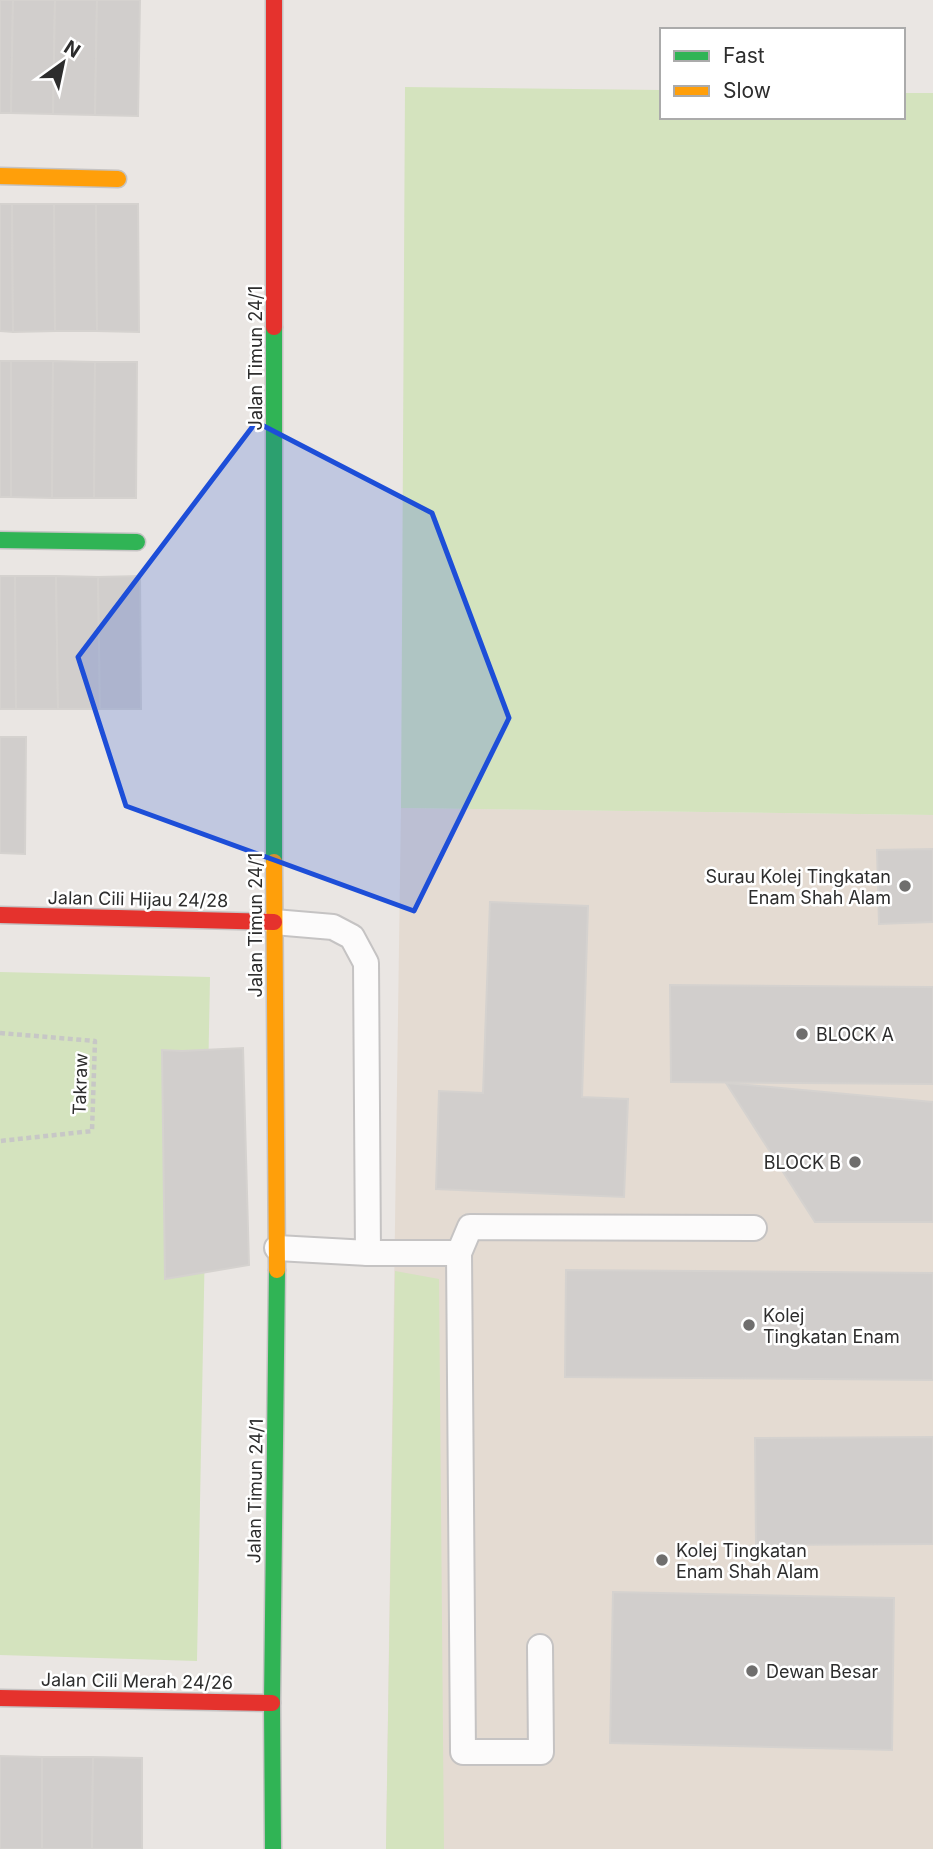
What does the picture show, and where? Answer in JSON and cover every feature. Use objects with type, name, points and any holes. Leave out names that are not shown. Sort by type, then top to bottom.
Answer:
[{"type":"street","name":"Jalan Timun 24/1","points":[[273,1849],[277,1248],[274,922],[274,0]]},
{"type":"street","points":[[0,176],[118,179]]},
{"type":"street","points":[[0,540],[136,542]]},
{"type":"street","name":"Jalan Cili Hijau 24/28","points":[[0,915],[274,922]]},
{"type":"street","name":"Jalan Cili Merah 24/26","points":[[0,1698],[272,1703]]},
{"type":"lane","points":[[274,922],[333,927],[352,937],[366,963],[368,1254]]},
{"type":"lane","points":[[540,1647],[541,1752],[463,1752],[459,1253],[470,1227],[754,1228]]},
{"type":"lane","points":[[277,1248],[368,1254],[459,1253]]},
{"type":"path","name":"Takraw","points":[[0,1033],[95,1041],[92,1131],[0,1141]]},
{"type":"highlighted area","points":[[256,422],[432,513],[509,718],[414,911],[126,806],[78,657]]},
{"type":"shaded area","name":"Kolej Tingkatan Enam Shah Alam","points":[[401,808],[933,815],[933,1849],[386,1849]]},
{"type":"green space","points":[[405,87],[660,90],[660,119],[905,119],[905,93],[933,93],[933,815],[401,808]]},
{"type":"green space","points":[[0,972],[210,977],[197,1661],[0,1655]]},
{"type":"green space","points":[[395,1271],[439,1279],[444,1849],[386,1849]]},
{"type":"building","points":[[0,0],[13,0],[11,113],[0,113]]},
{"type":"building","points":[[13,0],[55,0],[53,114],[11,113]]},
{"type":"building","points":[[55,0],[97,0],[95,115],[53,114]]},
{"type":"building","points":[[97,0],[140,0],[138,116],[95,115]]},
{"type":"building","points":[[0,204],[12,204],[13,332],[0,331]]},
{"type":"building","points":[[12,204],[54,204],[55,331],[13,332]]},
{"type":"building","points":[[54,204],[96,204],[97,331],[55,331]]},
{"type":"building","points":[[96,204],[138,204],[139,332],[97,331]]},
{"type":"building","points":[[0,361],[11,361],[11,497],[0,497]]},
{"type":"building","points":[[11,361],[53,361],[52,498],[11,497]]},
{"type":"building","points":[[53,361],[95,362],[94,498],[52,498]]},
{"type":"building","points":[[95,362],[137,362],[136,498],[94,498]]},
{"type":"building","points":[[0,576],[15,576],[16,709],[0,709]]},
{"type":"building","points":[[15,576],[56,576],[58,709],[16,709]]},
{"type":"building","points":[[56,576],[98,577],[100,709],[58,709]]},
{"type":"building","points":[[140,576],[141,709],[100,709],[98,577]]},
{"type":"building","points":[[0,737],[26,737],[25,854],[0,853]]},
{"type":"building","name":"Surau Kolej Tingkatan Enam Shah Alam","points":[[933,849],[933,922],[879,924],[877,850]]},
{"type":"building","points":[[490,902],[588,906],[582,1097],[628,1099],[624,1197],[436,1189],[439,1091],[483,1093]]},
{"type":"building","name":"BLOCK A","points":[[670,985],[933,987],[933,1084],[671,1082]]},
{"type":"building","points":[[243,1048],[249,1265],[165,1279],[162,1050]]},
{"type":"building","name":"BLOCK B","points":[[726,1083],[933,1102],[933,1222],[815,1222]]},
{"type":"building","name":"Kolej Tingkatan Enam","points":[[566,1270],[933,1273],[933,1380],[565,1377]]},
{"type":"building","points":[[933,1437],[933,1544],[756,1545],[755,1438]]},
{"type":"building","name":"Dewan Besar","points":[[613,1592],[894,1598],[892,1750],[610,1743]]},
{"type":"building","points":[[0,1756],[42,1757],[42,1849],[0,1849]]},
{"type":"building","points":[[42,1757],[93,1757],[92,1849],[42,1849]]},
{"type":"building","points":[[93,1757],[142,1758],[142,1849],[92,1849]]},
{"type":"traffic: fast","points":[[274,327],[274,862]]},
{"type":"traffic: fast","points":[[0,540],[137,542]]},
{"type":"traffic: fast","points":[[273,1849],[277,1270]]},
{"type":"traffic: slow","points":[[0,176],[118,179]]},
{"type":"traffic: slow","points":[[274,862],[277,1270]]},
{"type":"traffic: jam","points":[[274,0],[274,327]]},
{"type":"traffic: jam","points":[[0,915],[274,922]]},
{"type":"traffic: jam","points":[[0,1698],[272,1703]]},
{"type":"place","name":"Surau Kolej Tingkatan Enam Shah Alam","points":[[905,886]]},
{"type":"place","name":"BLOCK A","points":[[802,1034]]},
{"type":"place","name":"BLOCK B","points":[[855,1162]]},
{"type":"place","name":"Kolej Tingkatan Enam","points":[[749,1325]]},
{"type":"place","name":"Kolej Tingkatan Enam Shah Alam","points":[[662,1560]]},
{"type":"place","name":"Dewan Besar","points":[[752,1671]]}]
